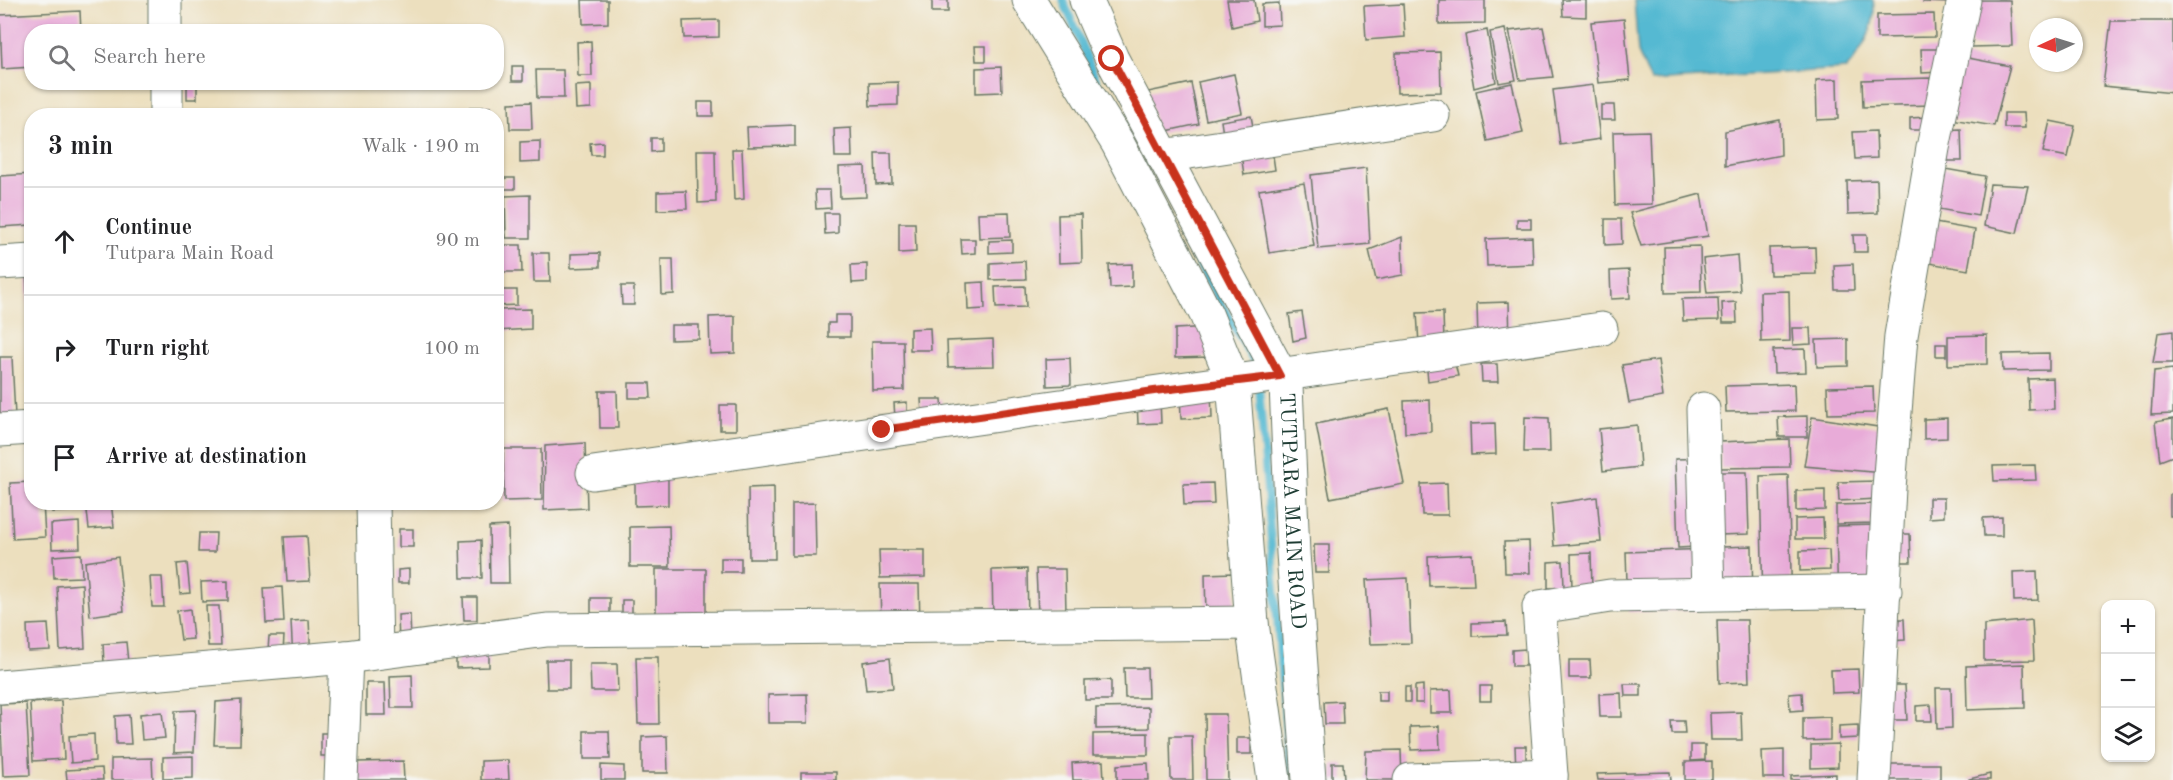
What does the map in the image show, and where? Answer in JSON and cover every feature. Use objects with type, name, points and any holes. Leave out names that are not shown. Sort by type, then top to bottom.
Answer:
[{"type":"street","points":[[165,0],[165,24]]},
{"type":"street","points":[[1029,0],[1117,142],[1206,314],[1257,378],[1252,622],[1274,780]]},
{"type":"street","name":"TUTPARA MAIN ROAD","points":[[1086,0],[1112,59],[1163,156],[1257,378],[1286,386],[1293,554],[1309,780]]},
{"type":"street","points":[[1874,780],[1901,336],[1933,148],[1964,0]]},
{"type":"street","points":[[166,90],[166,108]]},
{"type":"street","points":[[1163,156],[1433,114]]},
{"type":"street","points":[[0,263],[24,262]]},
{"type":"street","points":[[593,473],[1024,409],[1601,329]]},
{"type":"street","points":[[1704,409],[1708,593]]},
{"type":"street","points":[[0,430],[24,428]]},
{"type":"street","points":[[341,780],[361,654],[372,510]]},
{"type":"street","points":[[1410,780],[1551,777],[1539,607],[1610,596],[1885,591]]},
{"type":"street","points":[[0,687],[361,654],[547,630],[1252,622]]},
{"type":"water","points":[[1634,0],[1873,0],[1871,28],[1858,54],[1846,69],[1651,81],[1638,52]]},
{"type":"building","points":[[582,0],[608,0],[608,23],[583,24]]},
{"type":"building","points":[[932,0],[948,0],[948,12],[932,12]]},
{"type":"building","points":[[1227,0],[1254,0],[1257,21],[1232,27]]},
{"type":"building","points":[[1439,0],[1485,0],[1485,23],[1439,24]]},
{"type":"building","points":[[1562,0],[1586,0],[1586,17],[1563,16]]},
{"type":"building","points":[[1923,0],[1953,0],[1952,3],[1923,2]]},
{"type":"building","points":[[1970,0],[2010,0],[2012,46],[1971,47]]},
{"type":"building","points":[[1279,3],[1280,25],[1262,26],[1262,4]]},
{"type":"building","points":[[1403,4],[1405,37],[1366,40],[1364,6]]},
{"type":"building","points":[[80,11],[81,24],[24,24],[24,68],[2,69],[0,15]]},
{"type":"building","points":[[1934,14],[1935,37],[1877,38],[1877,15]]},
{"type":"building","points":[[1624,19],[1630,80],[1598,83],[1591,22]]},
{"type":"building","points":[[719,20],[719,37],[684,38],[683,21]]},
{"type":"building","points":[[2111,21],[2173,21],[2173,93],[2103,86]]},
{"type":"building","points":[[1543,27],[1553,77],[1520,80],[1509,31]]},
{"type":"building","points":[[1505,29],[1516,80],[1499,83],[1490,32]]},
{"type":"building","points":[[1487,30],[1496,82],[1474,88],[1465,35]]},
{"type":"building","points":[[591,41],[592,76],[578,76],[577,42]]},
{"type":"building","points":[[975,46],[986,46],[986,61],[976,61]]},
{"type":"building","points":[[1921,49],[1941,49],[1941,72],[1922,73]]},
{"type":"building","points":[[1440,52],[1441,92],[1397,93],[1396,53]]},
{"type":"building","points":[[1963,57],[2010,66],[1994,126],[1951,119]]},
{"type":"building","points":[[512,66],[523,66],[523,81],[512,81]]},
{"type":"building","points":[[1001,67],[1002,92],[976,93],[976,68]]},
{"type":"building","points":[[536,70],[563,70],[564,98],[537,98]]},
{"type":"building","points":[[1234,74],[1242,113],[1206,120],[1198,82]]},
{"type":"building","points":[[1930,78],[1931,105],[1863,107],[1862,80]]},
{"type":"building","points":[[1837,79],[1838,119],[1817,120],[1816,80]]},
{"type":"building","points":[[898,82],[898,105],[870,106],[869,83]]},
{"type":"building","points":[[1191,83],[1199,124],[1157,133],[1148,92]]},
{"type":"building","points":[[1512,83],[1523,133],[1487,141],[1476,91]]},
{"type":"building","points":[[591,85],[591,108],[576,109],[575,86]]},
{"type":"building","points":[[1593,85],[1600,139],[1560,145],[1553,90]]},
{"type":"building","points":[[187,90],[197,90],[197,99],[187,99]]},
{"type":"building","points":[[531,102],[532,129],[510,129],[509,103]]},
{"type":"building","points":[[698,102],[713,102],[713,116],[698,116]]},
{"type":"building","points":[[1601,105],[1614,105],[1615,120],[1601,120]]},
{"type":"building","points":[[2004,113],[2024,113],[2025,128],[2004,128]]},
{"type":"building","points":[[1251,116],[1255,137],[1224,141],[1221,121]]},
{"type":"building","points":[[1927,117],[1927,130],[1910,130],[1910,118]]},
{"type":"building","points":[[1780,120],[1781,155],[1725,166],[1725,131]]},
{"type":"building","points":[[2050,121],[2075,126],[2068,157],[2043,152]]},
{"type":"building","points":[[795,125],[795,146],[748,147],[747,127]]},
{"type":"building","points":[[851,128],[852,157],[835,157],[834,129]]},
{"type":"building","points":[[1961,129],[1962,161],[1940,161],[1939,130]]},
{"type":"building","points":[[1649,131],[1652,204],[1615,205],[1613,132]]},
{"type":"building","points":[[1876,131],[1877,158],[1855,159],[1853,132]]},
{"type":"building","points":[[651,138],[661,138],[661,151],[651,152]]},
{"type":"building","points":[[540,141],[540,162],[520,163],[520,142]]},
{"type":"building","points":[[603,142],[603,155],[591,155],[590,143]]},
{"type":"building","points":[[732,149],[742,149],[744,199],[734,200]]},
{"type":"building","points":[[1272,149],[1275,170],[1244,175],[1241,154]]},
{"type":"building","points":[[697,150],[715,150],[716,202],[698,203]]},
{"type":"building","points":[[875,153],[891,153],[892,184],[876,185]]},
{"type":"building","points":[[865,166],[866,197],[840,198],[839,167]]},
{"type":"building","points":[[1934,167],[1985,176],[1978,216],[1927,207]]},
{"type":"building","points":[[1366,168],[1370,244],[1318,249],[1311,175]]},
{"type":"building","points":[[24,174],[24,226],[0,227],[0,176]]},
{"type":"building","points":[[504,178],[515,178],[515,189],[504,189]]},
{"type":"building","points":[[1877,180],[1878,213],[1848,214],[1847,181]]},
{"type":"building","points":[[1304,183],[1314,246],[1269,253],[1259,190]]},
{"type":"building","points":[[1990,184],[2028,186],[2017,233],[1984,226]]},
{"type":"building","points":[[815,190],[830,190],[831,208],[816,209]]},
{"type":"building","points":[[686,191],[687,209],[657,210],[657,192]]},
{"type":"building","points":[[1701,194],[1708,236],[1641,246],[1630,213]]},
{"type":"building","points":[[530,195],[530,238],[506,238],[505,196]]},
{"type":"building","points":[[1009,212],[1010,237],[979,238],[978,213]]},
{"type":"building","points":[[824,213],[838,213],[838,233],[825,234]]},
{"type":"building","points":[[1081,214],[1082,262],[1059,263],[1058,215]]},
{"type":"building","points":[[1517,219],[1531,219],[1531,228],[1517,228]]},
{"type":"building","points":[[1605,219],[1621,219],[1622,244],[1605,245]]},
{"type":"building","points":[[1924,221],[1975,230],[1968,270],[1918,261]]},
{"type":"building","points":[[899,223],[915,223],[916,252],[899,253]]},
{"type":"building","points":[[1853,235],[1867,235],[1867,252],[1854,252]]},
{"type":"building","points":[[1402,237],[1403,275],[1376,280],[1369,250]]},
{"type":"building","points":[[1532,237],[1533,264],[1487,266],[1486,239]]},
{"type":"building","points":[[961,239],[975,239],[975,253],[962,254]]},
{"type":"building","points":[[1012,240],[1012,252],[989,253],[989,241]]},
{"type":"building","points":[[504,245],[521,245],[522,272],[504,272]]},
{"type":"building","points":[[1700,246],[1701,292],[1665,293],[1664,247]]},
{"type":"building","points":[[1815,247],[1816,274],[1770,275],[1769,248]]},
{"type":"building","points":[[533,253],[549,253],[550,282],[534,282]]},
{"type":"building","points":[[600,253],[600,267],[571,268],[571,254]]},
{"type":"building","points":[[1737,255],[1740,291],[1707,293],[1703,259]]},
{"type":"building","points":[[661,259],[673,259],[674,294],[662,295]]},
{"type":"building","points":[[1025,261],[1026,279],[990,280],[990,263]]},
{"type":"building","points":[[867,264],[867,282],[852,283],[851,265]]},
{"type":"building","points":[[1132,264],[1132,287],[1110,288],[1109,265]]},
{"type":"building","points":[[1853,264],[1854,290],[1835,290],[1834,265]]},
{"type":"building","points":[[1629,270],[1630,298],[1611,299],[1610,271]]},
{"type":"building","points":[[984,282],[985,309],[968,310],[967,283]]},
{"type":"building","points":[[621,286],[634,286],[634,305],[622,305]]},
{"type":"building","points":[[1025,286],[1026,307],[996,308],[995,287]]},
{"type":"building","points":[[504,290],[517,290],[517,305],[504,306]]},
{"type":"building","points":[[1789,291],[1790,341],[1761,342],[1760,292]]},
{"type":"building","points":[[1718,298],[1719,320],[1683,321],[1682,299]]},
{"type":"building","points":[[1509,302],[1510,342],[1478,343],[1477,303]]},
{"type":"building","points":[[1736,302],[1737,323],[1723,323],[1722,303]]},
{"type":"building","points":[[531,309],[531,329],[504,331],[504,310]]},
{"type":"building","points":[[1302,312],[1306,338],[1293,341],[1289,314]]},
{"type":"building","points":[[1443,312],[1444,343],[1419,344],[1417,313]]},
{"type":"building","points":[[835,315],[850,315],[850,337],[828,337],[828,323],[835,323]]},
{"type":"building","points":[[735,316],[735,353],[710,354],[709,317]]},
{"type":"building","points":[[671,325],[699,325],[699,339],[671,340]]},
{"type":"building","points":[[1210,327],[1211,357],[1175,358],[1175,329]]},
{"type":"building","points":[[930,328],[931,350],[910,350],[910,329]]},
{"type":"building","points":[[1792,328],[1810,328],[1811,344],[1793,345]]},
{"type":"building","points":[[2173,331],[2173,363],[2153,363],[2158,333]]},
{"type":"building","points":[[1987,335],[1987,364],[1948,365],[1948,336]]},
{"type":"building","points":[[993,339],[994,366],[948,367],[947,341]]},
{"type":"building","points":[[1848,339],[1848,366],[1817,367],[1816,340]]},
{"type":"building","points":[[872,341],[903,341],[904,390],[873,391]]},
{"type":"building","points":[[1936,344],[1946,344],[1946,356],[1936,356]]},
{"type":"building","points":[[1805,349],[1806,372],[1774,373],[1773,350]]},
{"type":"building","points":[[2049,353],[2049,370],[2003,371],[2002,354]]},
{"type":"building","points":[[1453,355],[1458,376],[1428,381],[1426,360]]},
{"type":"building","points":[[0,357],[12,357],[16,436],[0,437]]},
{"type":"building","points":[[1070,358],[1071,385],[1047,386],[1046,359]]},
{"type":"building","points":[[1658,360],[1663,397],[1629,403],[1622,365]]},
{"type":"building","points":[[1481,364],[1497,364],[1498,382],[1482,382]]},
{"type":"building","points":[[2173,369],[2173,414],[2151,415],[2154,371]]},
{"type":"building","points":[[2053,378],[2054,409],[2029,410],[2028,379]]},
{"type":"building","points":[[629,383],[650,383],[651,398],[629,398]]},
{"type":"building","points":[[1794,384],[1795,411],[1726,412],[1725,386]]},
{"type":"building","points":[[1873,386],[1874,413],[1828,414],[1827,387]]},
{"type":"building","points":[[1211,389],[1212,418],[1181,419],[1180,390]]},
{"type":"building","points":[[599,391],[617,391],[618,428],[600,428]]},
{"type":"building","points":[[921,399],[942,399],[943,414],[922,414]]},
{"type":"building","points":[[1160,400],[1161,423],[1138,424],[1137,401]]},
{"type":"building","points":[[1430,400],[1431,432],[1405,433],[1404,401]]},
{"type":"building","points":[[907,402],[907,418],[895,418],[894,403]]},
{"type":"building","points":[[720,405],[736,405],[736,430],[720,430]]},
{"type":"building","points":[[1389,409],[1404,484],[1330,498],[1316,424]]},
{"type":"building","points":[[1807,416],[1807,437],[1779,437],[1778,417]]},
{"type":"building","points":[[1525,417],[1549,418],[1550,452],[1524,452]]},
{"type":"building","points":[[1812,417],[1891,429],[1883,473],[1804,466]]},
{"type":"building","points":[[1947,418],[1947,438],[1924,439],[1924,419]]},
{"type":"building","points":[[2173,419],[2173,456],[2160,461],[2155,422]]},
{"type":"building","points":[[1495,423],[1496,454],[1471,455],[1470,424]]},
{"type":"building","points":[[1637,425],[1640,467],[1603,471],[1599,429]]},
{"type":"building","points":[[1789,439],[1790,467],[1721,468],[1720,442]]},
{"type":"building","points":[[585,443],[587,508],[544,510],[545,446]]},
{"type":"building","points":[[504,449],[541,449],[542,500],[504,501]]},
{"type":"building","points":[[1711,458],[1714,546],[1678,548],[1675,459]]},
{"type":"building","points":[[2035,465],[2036,480],[1994,481],[1993,466]]},
{"type":"building","points":[[1717,472],[1747,472],[1749,534],[1719,535]]},
{"type":"building","points":[[1788,475],[1792,603],[1763,604],[1760,476]]},
{"type":"building","points":[[668,478],[668,505],[635,506],[635,479]]},
{"type":"building","points":[[1877,481],[1877,499],[1839,501],[1838,482]]},
{"type":"building","points":[[24,482],[24,510],[43,510],[45,537],[13,539],[10,483]]},
{"type":"building","points":[[1213,483],[1214,504],[1184,505],[1183,484]]},
{"type":"building","points":[[1447,483],[1448,515],[1422,515],[1421,484]]},
{"type":"building","points":[[774,487],[775,559],[749,559],[748,488]]},
{"type":"building","points":[[1825,490],[1825,510],[1796,511],[1796,491]]},
{"type":"building","points":[[2173,493],[2173,516],[2170,516],[2170,494]]},
{"type":"building","points":[[1597,497],[1601,542],[1554,546],[1551,504]]},
{"type":"building","points":[[1929,498],[1944,498],[1944,517],[1929,518]]},
{"type":"building","points":[[815,503],[816,556],[792,556],[792,504]]},
{"type":"building","points":[[1873,504],[1874,523],[1836,524],[1836,505]]},
{"type":"building","points":[[52,510],[76,510],[76,511],[52,512]]},
{"type":"building","points":[[87,510],[112,510],[114,527],[89,529]]},
{"type":"building","points":[[2002,517],[2002,536],[1984,536],[1983,518]]},
{"type":"building","points":[[1823,518],[1824,539],[1795,539],[1795,519]]},
{"type":"building","points":[[79,522],[80,548],[52,549],[51,524]]},
{"type":"building","points":[[1876,525],[1878,606],[1838,607],[1836,526]]},
{"type":"building","points":[[508,526],[509,583],[490,583],[489,527]]},
{"type":"building","points":[[669,526],[670,567],[630,567],[630,527]]},
{"type":"building","points":[[399,529],[413,529],[413,547],[399,547]]},
{"type":"building","points":[[199,533],[216,533],[215,552],[198,552]]},
{"type":"building","points":[[1896,534],[1910,534],[1911,562],[1896,562]]},
{"type":"building","points":[[307,536],[310,581],[287,582],[284,537]]},
{"type":"building","points":[[481,540],[482,578],[461,578],[460,541]]},
{"type":"building","points":[[1529,541],[1530,573],[1505,573],[1504,542]]},
{"type":"building","points":[[1314,545],[1329,545],[1329,573],[1315,573]]},
{"type":"building","points":[[1752,546],[1753,608],[1723,609],[1722,547]]},
{"type":"building","points":[[1710,549],[1711,610],[1628,612],[1626,552]]},
{"type":"building","points":[[879,550],[925,550],[925,577],[880,578]]},
{"type":"building","points":[[1829,550],[1830,570],[1800,571],[1800,551]]},
{"type":"building","points":[[1591,553],[1592,588],[1572,588],[1571,554]]},
{"type":"building","points":[[81,554],[82,577],[54,578],[53,556]]},
{"type":"building","points":[[1472,554],[1474,585],[1429,586],[1428,556]]},
{"type":"building","points":[[118,557],[124,611],[90,616],[85,562]]},
{"type":"building","points":[[721,558],[741,558],[741,572],[721,572]]},
{"type":"building","points":[[1563,561],[1564,588],[1548,588],[1548,562]]},
{"type":"building","points":[[187,563],[190,593],[180,594],[177,564]]},
{"type":"building","points":[[409,569],[409,583],[398,583],[398,570]]},
{"type":"building","points":[[656,569],[706,569],[706,616],[656,617]]},
{"type":"building","points":[[1027,569],[1028,619],[993,620],[992,570]]},
{"type":"building","points":[[1036,569],[1065,569],[1066,613],[1038,614]]},
{"type":"building","points":[[2037,571],[2038,600],[2014,601],[2013,572]]},
{"type":"building","points":[[1234,573],[1235,616],[1206,616],[1205,574]]},
{"type":"building","points":[[150,577],[162,577],[164,607],[152,607]]},
{"type":"building","points":[[1408,578],[1411,643],[1370,644],[1366,580]]},
{"type":"building","points":[[228,581],[228,601],[202,602],[201,582]]},
{"type":"building","points":[[82,584],[85,648],[60,650],[57,586]]},
{"type":"building","points":[[880,584],[919,584],[920,623],[881,623]]},
{"type":"building","points":[[282,587],[284,622],[266,623],[264,588]]},
{"type":"building","points":[[463,597],[477,597],[477,620],[464,620]]},
{"type":"building","points":[[591,598],[610,598],[610,613],[591,613]]},
{"type":"building","points":[[622,600],[632,600],[632,614],[622,614]]},
{"type":"building","points":[[206,606],[219,606],[221,646],[208,646]]},
{"type":"building","points":[[190,609],[193,639],[181,640],[177,611]]},
{"type":"building","points":[[410,614],[411,643],[399,643],[398,615]]},
{"type":"building","points":[[1889,619],[1904,619],[1905,640],[1890,641]]},
{"type":"building","points":[[309,620],[311,660],[293,661],[291,621]]},
{"type":"building","points":[[1717,620],[1747,620],[1749,682],[1719,683]]},
{"type":"building","points":[[2032,620],[2034,660],[1984,661],[1984,625]]},
{"type":"building","points":[[1506,622],[1507,635],[1472,636],[1472,623]]},
{"type":"building","points":[[48,624],[50,650],[28,651],[27,625]]},
{"type":"building","points":[[269,636],[284,636],[283,652],[268,651]]},
{"type":"building","points":[[126,642],[128,662],[104,664],[103,644]]},
{"type":"building","points":[[489,644],[489,667],[456,668],[456,645]]},
{"type":"building","points":[[1526,649],[1526,666],[1512,666],[1512,650]]},
{"type":"building","points":[[636,657],[658,657],[659,724],[638,724]]},
{"type":"building","points":[[890,658],[893,688],[866,690],[863,662]]},
{"type":"building","points":[[546,660],[569,660],[569,689],[547,689]]},
{"type":"building","points":[[1569,660],[1590,660],[1591,678],[1569,678]]},
{"type":"building","points":[[590,664],[617,664],[618,691],[591,691]]},
{"type":"building","points":[[2024,664],[2025,708],[1967,710],[1966,666]]},
{"type":"building","points":[[1124,668],[1147,668],[1148,698],[1125,698]]},
{"type":"building","points":[[1858,669],[1859,692],[1832,693],[1831,670]]},
{"type":"building","points":[[412,675],[413,708],[391,708],[390,676]]},
{"type":"building","points":[[1111,680],[1111,700],[1085,700],[1085,681]]},
{"type":"building","points":[[366,683],[385,683],[386,715],[366,715]]},
{"type":"building","points":[[1624,684],[1641,684],[1641,696],[1625,696]]},
{"type":"building","points":[[1423,685],[1423,703],[1415,703],[1415,686]]},
{"type":"building","points":[[1885,685],[1905,685],[1907,720],[1886,720]]},
{"type":"building","points":[[1480,686],[1491,686],[1491,701],[1480,701]]},
{"type":"building","points":[[1405,687],[1410,687],[1410,702],[1405,702]]},
{"type":"building","points":[[1936,688],[1951,688],[1952,728],[1937,729]]},
{"type":"building","points":[[1451,690],[1452,713],[1430,713],[1430,691]]},
{"type":"building","points":[[1378,691],[1387,691],[1387,701],[1378,701]]},
{"type":"building","points":[[1621,693],[1622,717],[1600,717],[1599,694]]},
{"type":"building","points":[[1802,693],[1803,710],[1790,711],[1789,694]]},
{"type":"building","points":[[807,694],[808,723],[768,723],[768,695]]},
{"type":"building","points":[[241,700],[240,745],[214,745],[216,702]]},
{"type":"building","points":[[61,701],[64,759],[33,761],[30,703]]},
{"type":"building","points":[[1342,701],[1343,724],[1325,724],[1324,702]]},
{"type":"building","points":[[26,703],[30,775],[3,776],[0,704]]},
{"type":"building","points":[[1931,705],[1932,721],[1916,721],[1916,706]]},
{"type":"building","points":[[1149,707],[1149,728],[1096,729],[1096,708]]},
{"type":"building","points":[[196,710],[194,752],[174,753],[175,711]]},
{"type":"building","points":[[162,712],[165,738],[142,740],[140,714]]},
{"type":"building","points":[[1741,712],[1742,740],[1711,740],[1710,713]]},
{"type":"building","points":[[1205,714],[1226,714],[1228,780],[1206,780]]},
{"type":"building","points":[[129,715],[131,744],[116,744],[115,716]]},
{"type":"building","points":[[1830,717],[1830,740],[1803,741],[1803,718]]},
{"type":"building","points":[[1671,721],[1684,721],[1685,734],[1672,734]]},
{"type":"building","points":[[1858,725],[1858,738],[1839,739],[1839,726]]},
{"type":"building","points":[[1439,726],[1440,749],[1411,750],[1410,727]]},
{"type":"building","points":[[584,731],[609,731],[610,759],[584,759]]},
{"type":"building","points":[[321,733],[342,733],[342,756],[321,756]]},
{"type":"building","points":[[1148,733],[1148,755],[1093,755],[1093,734]]},
{"type":"building","points":[[94,734],[95,761],[71,763],[69,736]]},
{"type":"building","points":[[667,736],[668,773],[642,773],[642,737]]},
{"type":"building","points":[[1170,736],[1192,736],[1193,780],[1171,780]]},
{"type":"building","points":[[1237,738],[1251,738],[1251,754],[1237,754]]},
{"type":"building","points":[[1838,744],[1838,767],[1811,768],[1811,745]]},
{"type":"building","points":[[1691,745],[1705,745],[1705,760],[1691,761]]},
{"type":"building","points":[[1515,746],[1526,746],[1526,771],[1516,771]]},
{"type":"building","points":[[1401,750],[1402,780],[1365,780],[1366,751]]},
{"type":"building","points":[[1784,750],[1784,778],[1763,778],[1762,751]]},
{"type":"building","points":[[193,756],[193,778],[163,779],[163,757]]},
{"type":"building","points":[[152,758],[153,780],[111,780],[111,759]]},
{"type":"building","points":[[508,760],[509,780],[481,780],[481,761]]},
{"type":"building","points":[[403,761],[404,780],[357,780],[356,762]]},
{"type":"building","points":[[1103,761],[1104,780],[1073,780],[1072,763]]},
{"type":"building","points":[[1712,761],[1712,780],[1685,780],[1685,762]]},
{"type":"building","points":[[1148,763],[1149,780],[1117,780],[1117,765]]},
{"type":"building","points":[[1332,763],[1343,763],[1344,780],[1332,780]]},
{"type":"building","points":[[1888,764],[1940,764],[1940,780],[1888,780]]},
{"type":"building","points":[[601,765],[624,766],[624,780],[601,780]]},
{"type":"building","points":[[102,768],[103,780],[67,780],[66,770]]},
{"type":"building","points":[[801,772],[836,772],[836,780],[801,780]]},
{"type":"building","points":[[1670,772],[1671,780],[1598,780],[1597,774]]},
{"type":"building","points":[[1836,774],[1836,780],[1791,780],[1791,776]]},
{"type":"building","points":[[1990,774],[1990,780],[1969,780],[1969,779]]},
{"type":"waterway","points":[[1063,0],[1097,82]]},
{"type":"waterway","points":[[1193,253],[1258,370]]},
{"type":"waterway","points":[[1259,386],[1289,771]]},
{"type":"route","points":[[882,430],[1154,391],[1280,376],[1112,59]]}]
